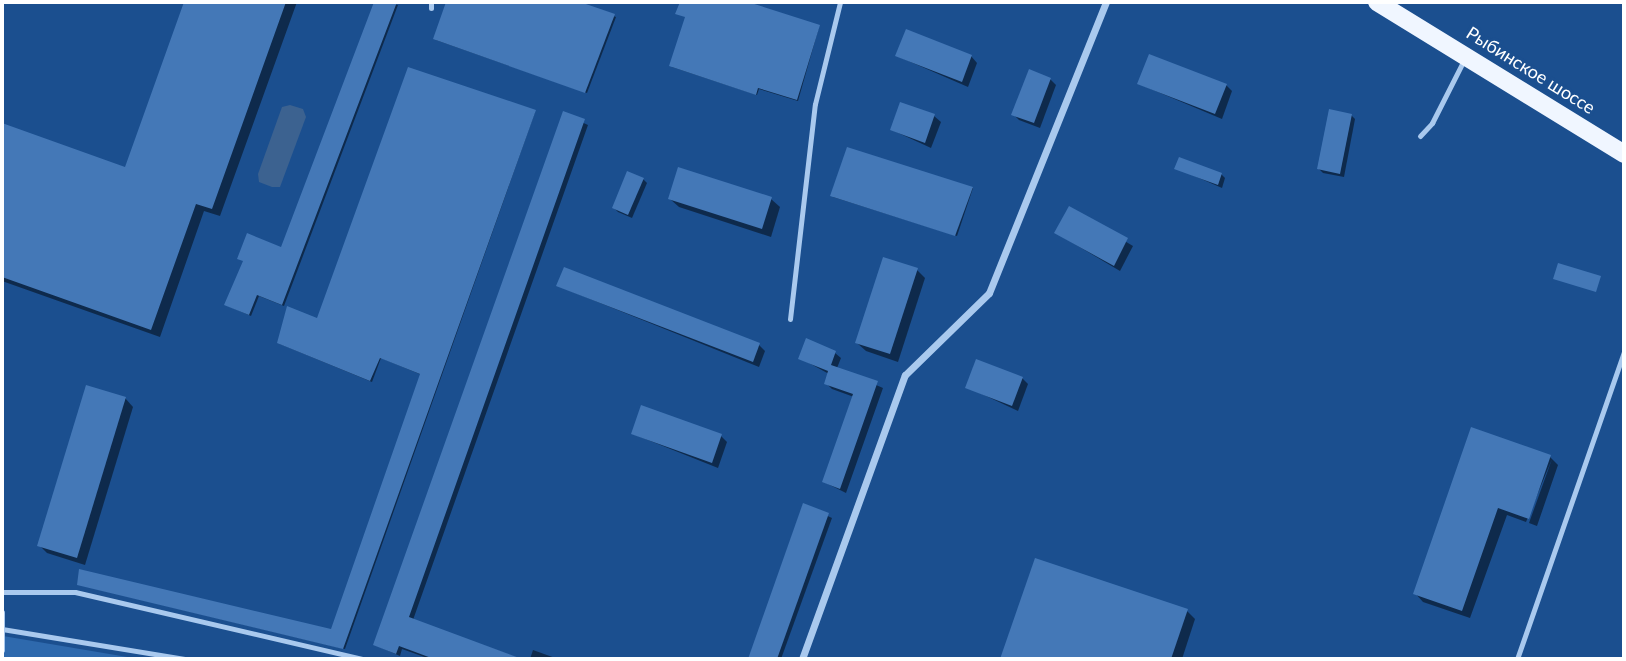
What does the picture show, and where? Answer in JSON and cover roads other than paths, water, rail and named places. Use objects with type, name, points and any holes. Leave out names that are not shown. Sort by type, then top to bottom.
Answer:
[{"type":"main road","name":"Рыбинское шоссе","points":[[1377,2],[1467,54],[1624,154]]},
{"type":"street","points":[[802,659],[905,375],[989,293],[1107,2]]},
{"type":"lane","points":[[790,318],[815,104],[840,2]]},
{"type":"lane","points":[[1420,136],[1432,123],[1467,54]]},
{"type":"lane","points":[[1517,659],[1624,352]]},
{"type":"lane","points":[[2,592],[75,592],[364,659]]},
{"type":"lane","points":[[2,612],[2,650]]},
{"type":"lane","points":[[2,629],[185,659]]}]
